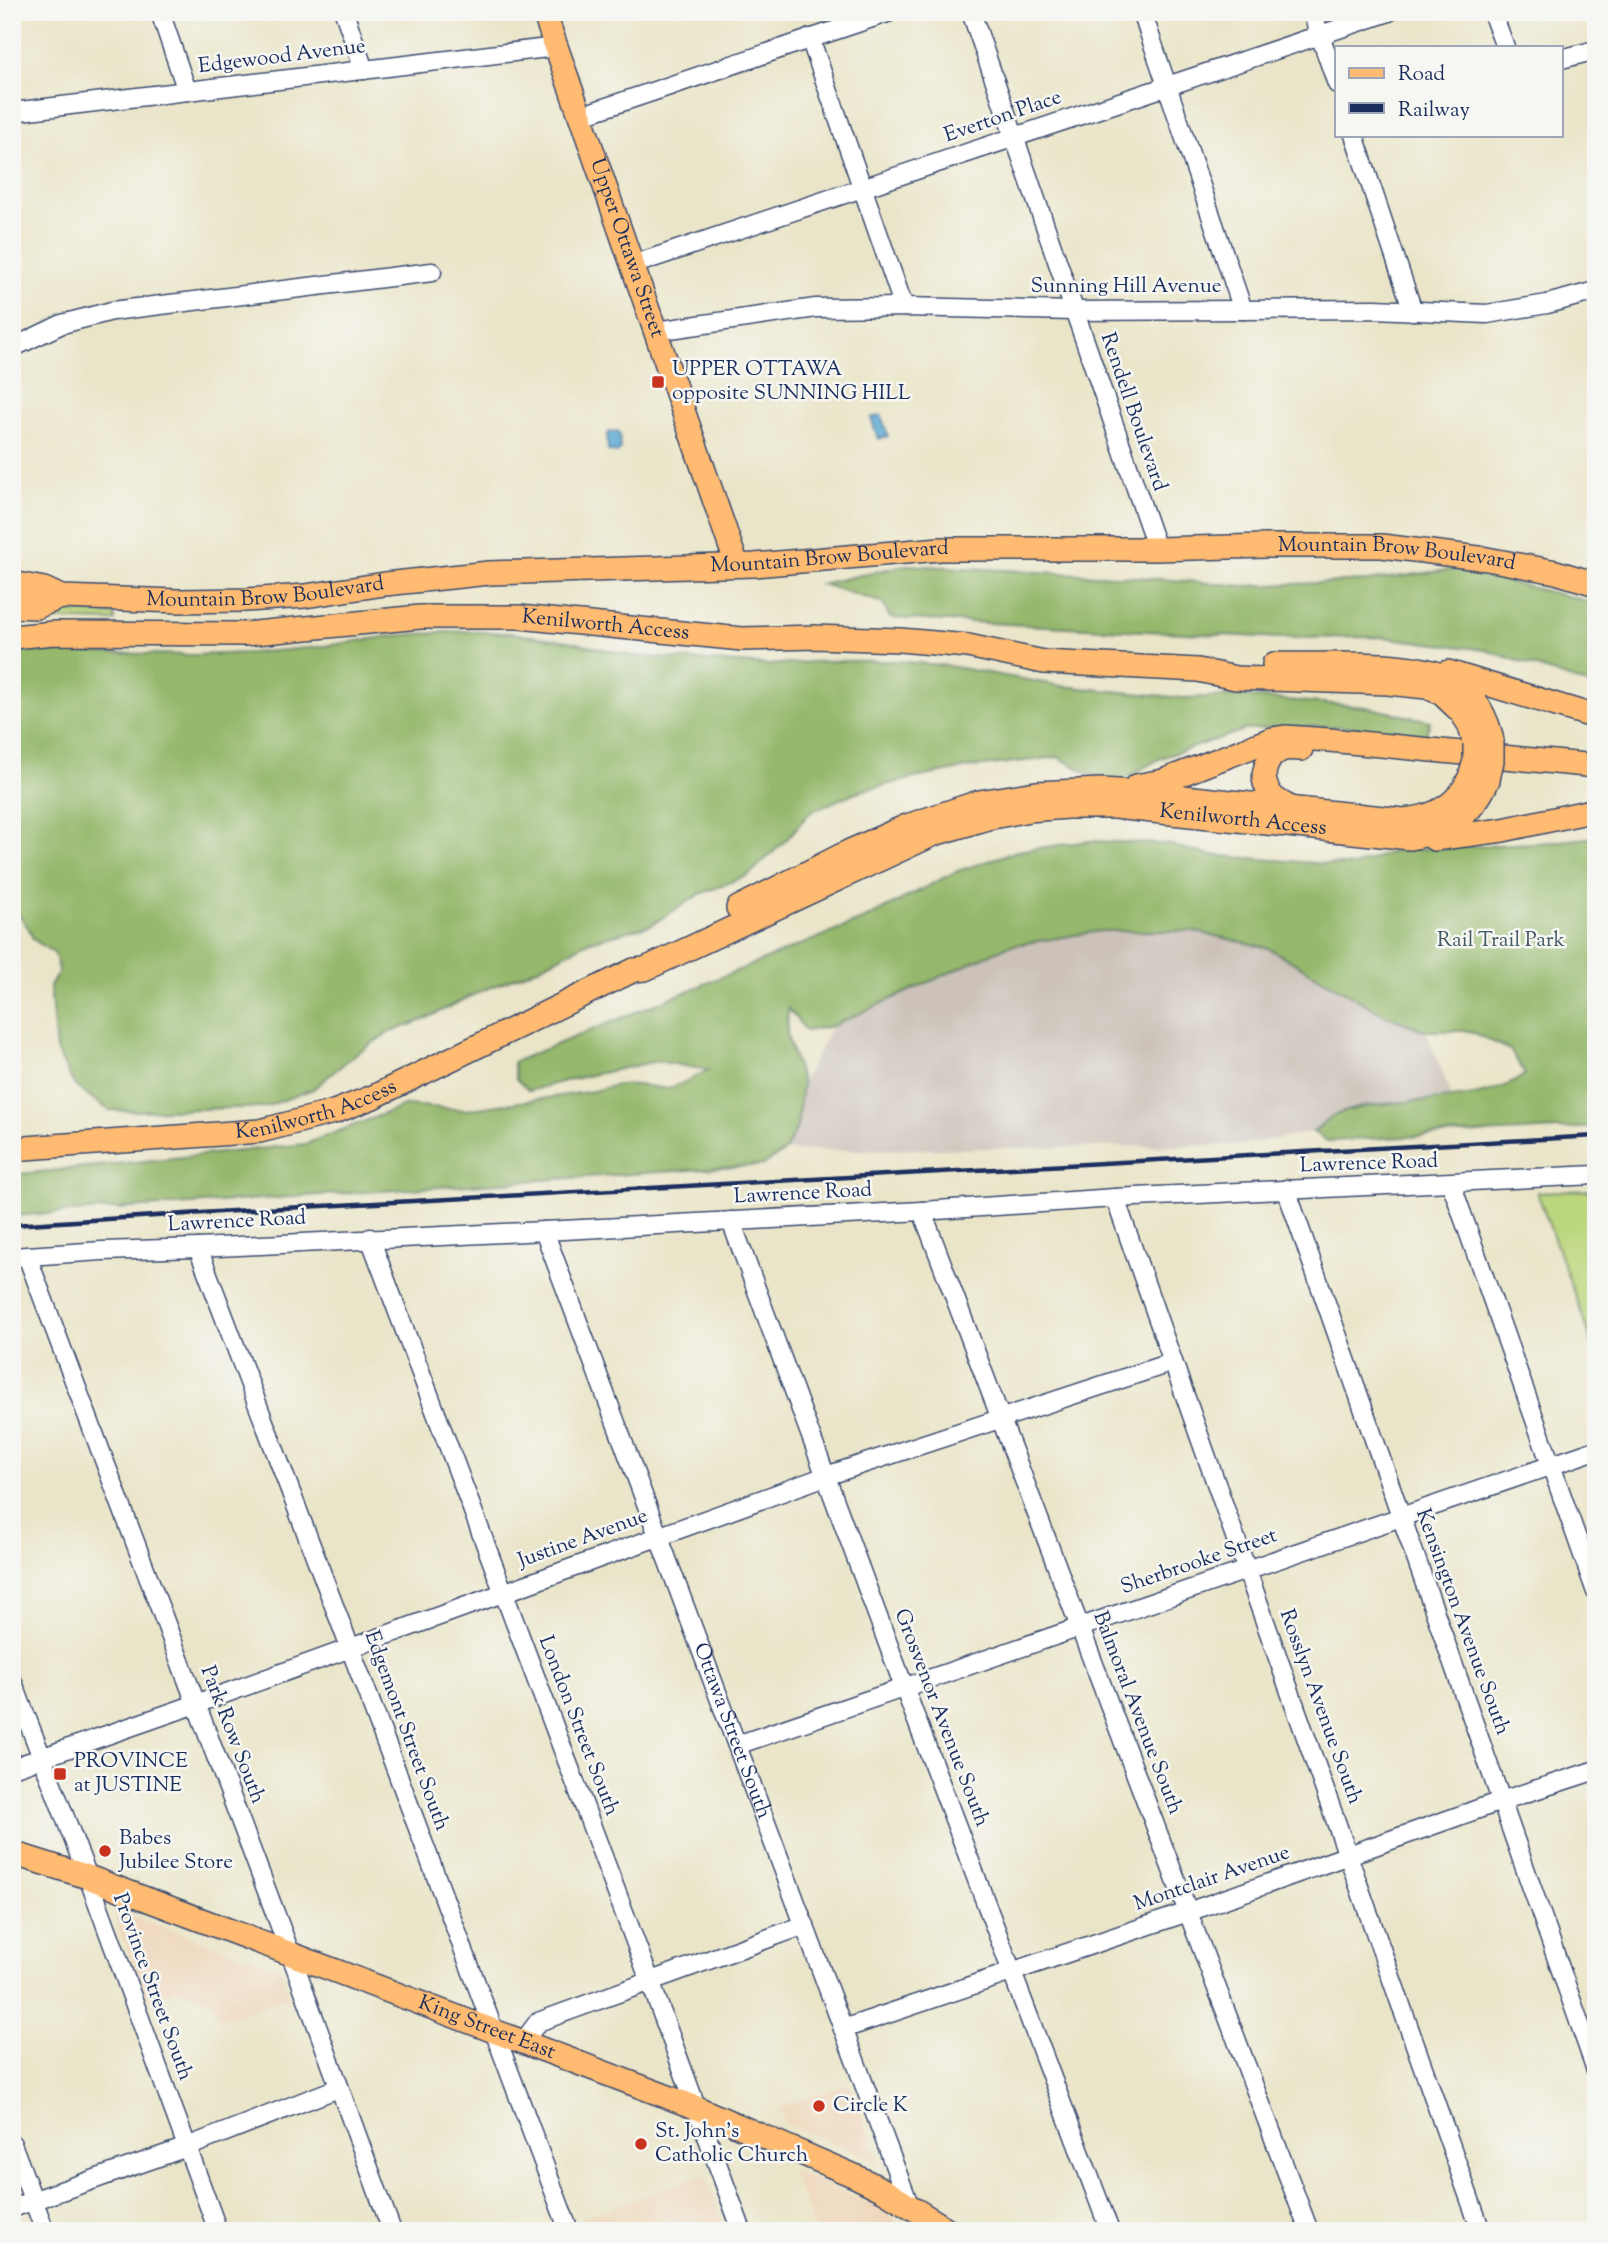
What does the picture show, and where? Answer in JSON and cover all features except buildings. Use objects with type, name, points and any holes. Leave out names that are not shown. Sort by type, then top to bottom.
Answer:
[{"type":"main road","name":"Upper Ottawa Street","points":[[544,12],[737,565]]},
{"type":"main road","name":"Mountain Brow Boulevard","points":[[12,583],[44,589],[61,597],[246,600],[305,596],[489,573],[737,565],[940,549],[1382,546],[1487,559],[1556,572],[1596,584]]},
{"type":"main road","name":"Mountain Brow Boulevard","points":[[12,606],[36,607],[61,597]]},
{"type":"main road","name":"Kenilworth Access","points":[[12,637],[54,634],[245,634],[420,617],[519,617],[742,639],[814,637],[900,640],[968,646],[1044,662],[1198,670],[1236,678],[1388,682],[1427,687],[1441,694],[1461,712],[1483,742]]},
{"type":"main road","name":"Kenilworth Access","points":[[12,1149],[260,1131],[300,1122],[373,1097],[634,970],[645,969],[934,834],[988,818],[1029,810],[1114,807],[1410,838],[1430,834],[1453,824],[1471,809],[1479,779],[1475,761],[1483,742],[1482,713],[1457,682],[1437,674],[1383,665],[1241,663],[1198,670]]},
{"type":"main road","points":[[1383,665],[1416,666],[1450,672],[1596,717]]},
{"type":"main road","points":[[1100,790],[1151,785],[1272,739],[1285,737],[1596,766]]},
{"type":"main road","points":[[1292,808],[1272,796],[1264,778],[1267,764],[1284,749],[1596,778]]},
{"type":"main road","name":"Kenilworth Access","points":[[634,970],[640,961],[780,885],[907,826],[979,802],[1036,793],[1100,790],[1403,820],[1432,816],[1479,779]]},
{"type":"main road","points":[[1410,838],[1462,837],[1596,810]]},
{"type":"main road","name":"King Street East","points":[[12,1853],[88,1877],[697,2108],[857,2177],[950,2231]]},
{"type":"main road","name":"Ottawa Street South","points":[[910,2207],[919,2231]]},
{"type":"street","points":[[160,12],[187,91]]},
{"type":"street","points":[[344,12],[364,70]]},
{"type":"street","points":[[580,116],[890,12]]},
{"type":"street","name":"Rendell Boulevard","points":[[971,12],[1157,549]]},
{"type":"street","points":[[1142,12],[1243,310]]},
{"type":"street","points":[[1312,12],[1335,77]]},
{"type":"street","name":"Everton Place","points":[[632,265],[1389,12]]},
{"type":"street","points":[[1492,12],[1505,46]]},
{"type":"street","points":[[810,38],[904,307]]},
{"type":"street","name":"Edgewood Avenue","points":[[12,112],[556,47]]},
{"type":"street","points":[[1562,59],[1596,50]]},
{"type":"street","points":[[1354,136],[1413,311]]},
{"type":"street","points":[[12,348],[62,324],[112,311],[432,272]]},
{"type":"street","name":"Sunning Hill Avenue","points":[[656,331],[816,308],[1413,311],[1487,314],[1547,304],[1596,291]]},
{"type":"street","name":"Lawrence Road","points":[[19,1257],[922,1211],[1286,1189],[1596,1175]]},
{"type":"street","points":[[1451,1183],[1596,1592]]},
{"type":"street","name":"Kensington Avenue South","points":[[1286,1189],[1501,1801],[1591,2041],[1596,2070]]},
{"type":"street","name":"Rosslyn Avenue South","points":[[1115,1198],[1481,2231]]},
{"type":"street","name":"Balmoral Avenue South","points":[[922,1211],[1309,2231]]},
{"type":"street","name":"Grosvenor Avenue South","points":[[732,1221],[904,1687],[1110,2231]]},
{"type":"street","name":"Ottawa Street South","points":[[544,1231],[910,2207]]},
{"type":"street","name":"London Street South","points":[[370,1238],[742,2231]]},
{"type":"street","name":"Edgemont Street South","points":[[198,1248],[351,1647],[569,2231]]},
{"type":"street","name":"Park Row South","points":[[19,1257],[196,1704],[392,2231]]},
{"type":"street","name":"Justine Avenue","points":[[12,1768],[826,1476],[1173,1362]]},
{"type":"street","name":"Sherbrooke Street","points":[[737,1745],[1596,1450]]},
{"type":"street","name":"Province Street South","points":[[12,1680],[88,1877],[218,2231]]},
{"type":"street","name":"Montclair Avenue","points":[[843,2029],[1596,1770]]},
{"type":"street","points":[[523,2042],[538,2022],[805,1925]]},
{"type":"street","points":[[12,2208],[187,2147],[338,2088]]},
{"type":"street","points":[[12,2144],[45,2231]]},
{"type":"shaded area","points":[[1100,931],[1193,931],[1268,948],[1385,1015],[1426,1031],[1452,1097],[1381,1103],[1337,1113],[1313,1132],[1243,1145],[785,1151],[797,1127],[802,1083],[832,1026],[1008,946]]},
{"type":"shaded area","points":[[113,1910],[280,1968],[289,1997],[221,2020],[209,2001],[178,1989],[146,2000]]},
{"type":"shaded area","points":[[849,2083],[878,2157],[877,2162],[785,2123],[779,2108]]},
{"type":"shaded area","points":[[790,2168],[882,2208],[893,2219],[898,2231],[816,2231]]},
{"type":"shaded area","points":[[705,2174],[727,2231],[585,2231],[580,2219]]},
{"type":"green space","points":[[906,565],[1135,577],[1245,586],[1367,581],[1455,569],[1596,603],[1596,687],[1486,650],[1381,637],[1282,638],[890,618],[883,603],[821,584]]},
{"type":"green space","points":[[72,612],[115,615],[115,621],[12,618],[12,616],[37,617]]},
{"type":"green space","points":[[461,631],[509,633],[568,641],[634,656],[767,665],[894,661],[949,666],[1061,686],[1183,698],[1238,696],[1366,707],[1430,721],[1425,738],[1406,732],[1353,727],[1291,726],[1244,730],[1161,758],[1119,782],[1092,775],[1058,757],[966,768],[856,792],[810,812],[788,838],[749,875],[700,894],[651,925],[590,941],[538,968],[388,1033],[353,1056],[313,1089],[265,1107],[138,1111],[109,1110],[75,1086],[56,1050],[50,986],[59,971],[55,954],[33,939],[15,909],[12,909],[12,651],[193,655],[252,653],[391,636]]},
{"type":"green space","name":"Rail Trail Park","points":[[1596,837],[1596,1127],[1327,1141],[1313,1132],[1340,1113],[1361,1107],[1462,1097],[1486,1092],[1507,1085],[1525,1074],[1510,1050],[1470,1031],[1426,1031],[1385,1015],[1268,948],[1193,931],[1100,931],[1008,946],[832,1026],[806,1031],[788,1008],[787,1035],[802,1083],[797,1127],[785,1151],[763,1165],[12,1216],[12,1175],[305,1144],[407,1105],[465,1110],[594,1091],[610,1086],[671,1087],[708,1070],[657,1061],[529,1091],[516,1079],[513,1062],[867,918],[955,872],[1017,851],[1089,841],[1166,844],[1209,855],[1354,866],[1394,851]]},
{"type":"green space","points":[[1596,1190],[1596,1353],[1537,1192]]},
{"type":"water","points":[[881,415],[888,436],[878,439],[871,418]]},
{"type":"water","points":[[618,431],[620,450],[617,453],[608,451],[607,435]]},
{"type":"railway","points":[[12,1225],[1596,1136]]},
{"type":"place","name":"UPPER OTTAWA opposite SUNNING HILL","points":[[658,382]]},
{"type":"place","name":"PROVINCE at JUSTINE","points":[[60,1774]]},
{"type":"place","name":"Babes Jubilee Store","points":[[105,1851]]},
{"type":"place","name":"Circle K","points":[[819,2106]]},
{"type":"place","name":"St. John's Catholic Church","points":[[641,2144]]}]
